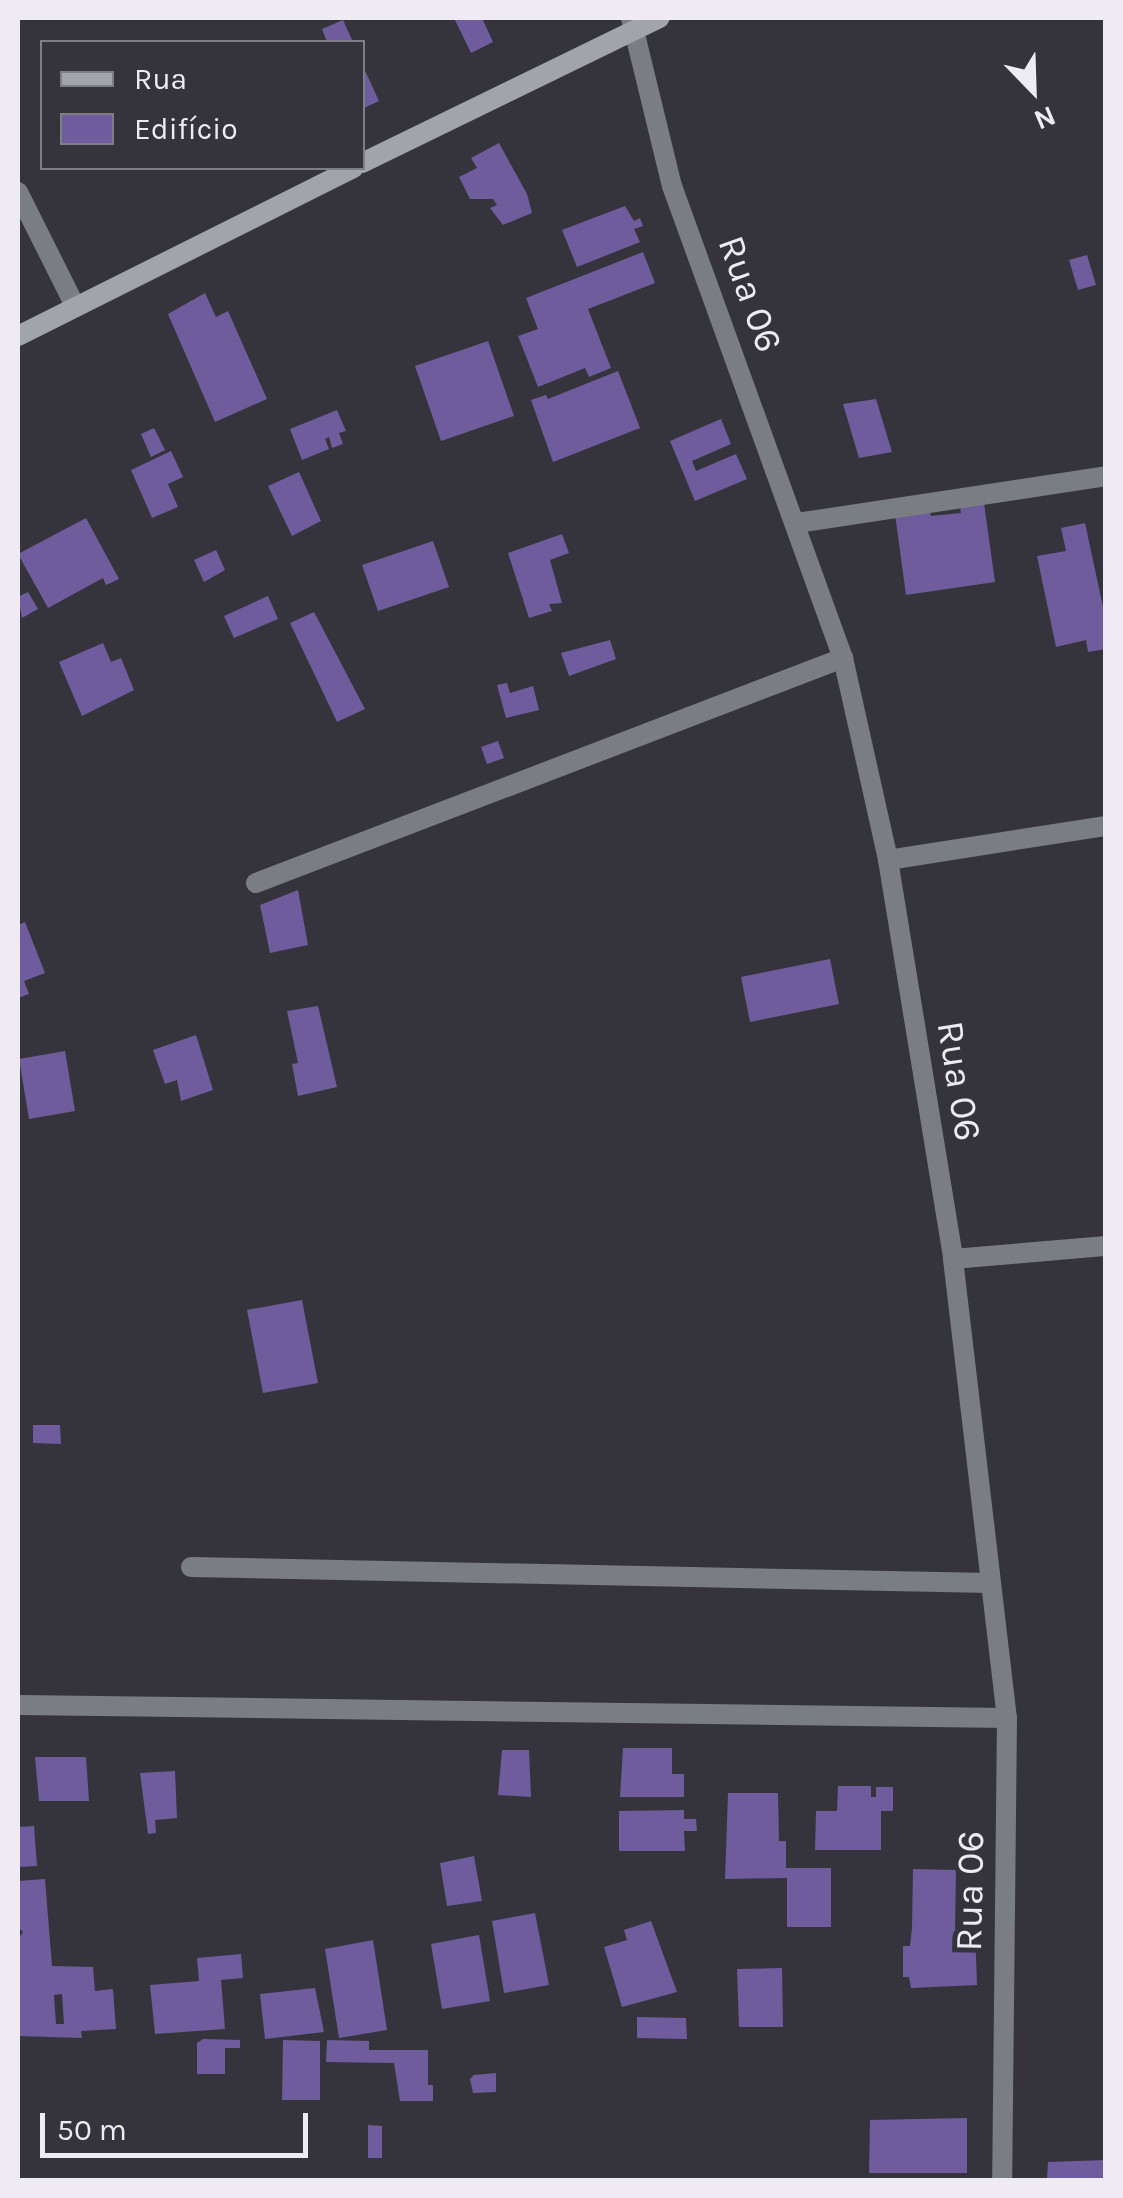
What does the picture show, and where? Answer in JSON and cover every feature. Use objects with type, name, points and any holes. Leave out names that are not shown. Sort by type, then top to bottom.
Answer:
[{"type":"street","points":[[365,161],[633,23],[659,18]]},
{"type":"street","name":"Rua 06","points":[[633,23],[672,186],[843,658],[888,860],[953,1259],[1008,1718],[1002,2180]]},
{"type":"street","points":[[18,336],[74,304],[349,170]]},
{"type":"street","points":[[18,192],[74,304]]},
{"type":"street","points":[[797,523],[1106,476]]},
{"type":"street","points":[[256,883],[843,658]]},
{"type":"street","points":[[888,860],[1106,826]]},
{"type":"street","points":[[953,1259],[1106,1246]]},
{"type":"street","points":[[191,1567],[991,1583]]},
{"type":"street","points":[[18,1705],[1008,1718]]},
{"type":"building","points":[[454,18],[482,18],[493,42],[471,53]]},
{"type":"building","points":[[343,20],[352,40],[326,40],[322,29]]},
{"type":"building","points":[[365,71],[379,101],[365,108]]},
{"type":"building","points":[[499,143],[527,194],[532,213],[503,225],[490,208],[497,205],[493,199],[470,199],[459,177],[477,168],[471,158]]},
{"type":"building","points":[[625,206],[634,221],[640,218],[643,226],[634,229],[640,242],[577,267],[562,230]]},
{"type":"building","points":[[643,252],[655,283],[588,309],[611,368],[589,377],[585,368],[538,387],[518,336],[538,329],[526,298]]},
{"type":"building","points":[[1087,255],[1096,285],[1078,290],[1069,260]]},
{"type":"building","points":[[205,293],[216,317],[228,311],[267,399],[215,422],[168,314]]},
{"type":"building","points":[[488,341],[514,416],[441,441],[415,366]]},
{"type":"building","points":[[618,371],[640,428],[553,462],[531,400],[546,395],[548,399]]},
{"type":"building","points":[[876,399],[892,452],[859,458],[843,404]]},
{"type":"building","points":[[337,410],[346,431],[339,433],[343,444],[332,448],[329,437],[325,439],[329,449],[302,460],[290,429]]},
{"type":"building","points":[[721,419],[731,444],[692,461],[696,471],[736,454],[747,479],[695,501],[670,441]]},
{"type":"building","points":[[154,428],[165,450],[151,457],[141,434]]},
{"type":"building","points":[[171,451],[183,477],[168,484],[178,507],[152,518],[131,470]]},
{"type":"building","points":[[299,472],[321,521],[292,536],[268,486]]},
{"type":"building","points":[[984,503],[995,582],[906,595],[895,514],[930,509],[931,516],[961,513],[960,506]]},
{"type":"building","points":[[86,518],[119,579],[106,585],[103,578],[48,608],[18,554]]},
{"type":"building","points":[[1085,523],[1106,621],[1106,649],[1088,652],[1086,640],[1056,647],[1037,556],[1066,551],[1061,528]]},
{"type":"building","points":[[562,534],[569,553],[550,560],[562,603],[549,604],[552,611],[529,618],[508,553]]},
{"type":"building","points":[[433,541],[449,587],[378,611],[362,565]]},
{"type":"building","points":[[216,550],[225,570],[204,582],[194,560]]},
{"type":"building","points":[[28,592],[38,609],[22,618],[18,597]]},
{"type":"building","points":[[268,596],[278,619],[234,638],[224,616]]},
{"type":"building","points":[[314,612],[365,709],[337,722],[290,623]]},
{"type":"building","points":[[610,640],[616,659],[569,676],[561,653]]},
{"type":"building","points":[[103,643],[111,662],[121,658],[134,690],[82,716],[59,662]]},
{"type":"building","points":[[507,683],[510,693],[533,686],[539,710],[506,718],[497,685]]},
{"type":"building","points":[[498,741],[504,758],[487,764],[481,747]]},
{"type":"building","points":[[298,890],[308,945],[270,953],[260,905]]},
{"type":"building","points":[[25,922],[45,973],[24,981],[29,994],[18,998],[18,925]]},
{"type":"building","points":[[830,959],[839,1004],[750,1022],[741,977]]},
{"type":"building","points":[[318,1006],[337,1087],[298,1096],[292,1064],[298,1063],[287,1011]]},
{"type":"building","points":[[196,1035],[213,1090],[181,1101],[177,1080],[165,1084],[153,1050]]},
{"type":"building","points":[[65,1051],[75,1111],[29,1119],[19,1059]]},
{"type":"building","points":[[302,1300],[318,1383],[263,1393],[247,1310]]},
{"type":"building","points":[[33,1425],[60,1425],[61,1444],[33,1443]]},
{"type":"building","points":[[623,1748],[672,1748],[672,1774],[684,1774],[684,1797],[620,1797]]},
{"type":"building","points":[[502,1750],[529,1750],[531,1797],[498,1795]]},
{"type":"building","points":[[35,1757],[86,1757],[89,1801],[39,1801]]},
{"type":"building","points":[[175,1771],[177,1818],[155,1820],[156,1833],[148,1834],[140,1773]]},
{"type":"building","points":[[838,1786],[871,1786],[871,1797],[876,1797],[876,1787],[893,1787],[893,1811],[881,1811],[881,1850],[815,1850],[816,1811],[837,1811]]},
{"type":"building","points":[[728,1793],[778,1793],[779,1841],[786,1841],[786,1868],[831,1868],[831,1927],[787,1927],[787,1878],[725,1879]]},
{"type":"building","points":[[684,1810],[684,1819],[696,1819],[697,1831],[684,1831],[685,1851],[619,1851],[619,1811]]},
{"type":"building","points":[[34,1826],[37,1866],[19,1867],[18,1827]]},
{"type":"building","points":[[474,1856],[482,1901],[447,1906],[440,1863]]},
{"type":"building","points":[[913,1869],[956,1870],[955,1929],[975,1929],[977,1985],[911,1988],[909,1977],[903,1977],[903,1946],[910,1946],[912,1928]]},
{"type":"building","points":[[45,1879],[52,1966],[93,1967],[95,1991],[113,1989],[116,2029],[81,2031],[82,2038],[18,2036],[18,1940],[23,1932],[18,1927],[18,1881]],"holes":[[[62,1994],[64,2024],[56,2024],[54,1995]]]},
{"type":"building","points":[[535,1913],[549,1985],[504,1993],[492,1921]]},
{"type":"building","points":[[651,1921],[677,1992],[622,2007],[604,1947],[627,1940],[624,1930]]},
{"type":"building","points":[[479,1935],[490,2001],[442,2009],[431,1944]]},
{"type":"building","points":[[373,1940],[387,2030],[339,2038],[325,1949]]},
{"type":"building","points":[[241,1954],[243,1978],[221,1980],[225,2029],[155,2034],[150,1985],[199,1981],[197,1958]]},
{"type":"building","points":[[782,1968],[783,2027],[739,2027],[737,1969]]},
{"type":"building","points":[[315,1988],[324,2032],[265,2039],[260,1994]]},
{"type":"building","points":[[637,2017],[686,2018],[687,2039],[637,2038]]},
{"type":"building","points":[[203,2039],[240,2040],[240,2048],[225,2048],[225,2074],[197,2074],[197,2043]]},
{"type":"building","points":[[283,2040],[320,2041],[320,2100],[282,2100]]},
{"type":"building","points":[[327,2040],[369,2041],[369,2050],[428,2050],[428,2085],[433,2085],[433,2101],[400,2101],[394,2063],[326,2062]]},
{"type":"building","points":[[496,2073],[496,2092],[473,2093],[470,2079],[474,2075]]},
{"type":"building","points":[[967,2118],[967,2173],[869,2173],[870,2120]]},
{"type":"building","points":[[368,2125],[382,2126],[382,2158],[368,2158]]},
{"type":"building","points":[[1106,2160],[1106,2180],[1047,2180],[1048,2162]]}]
